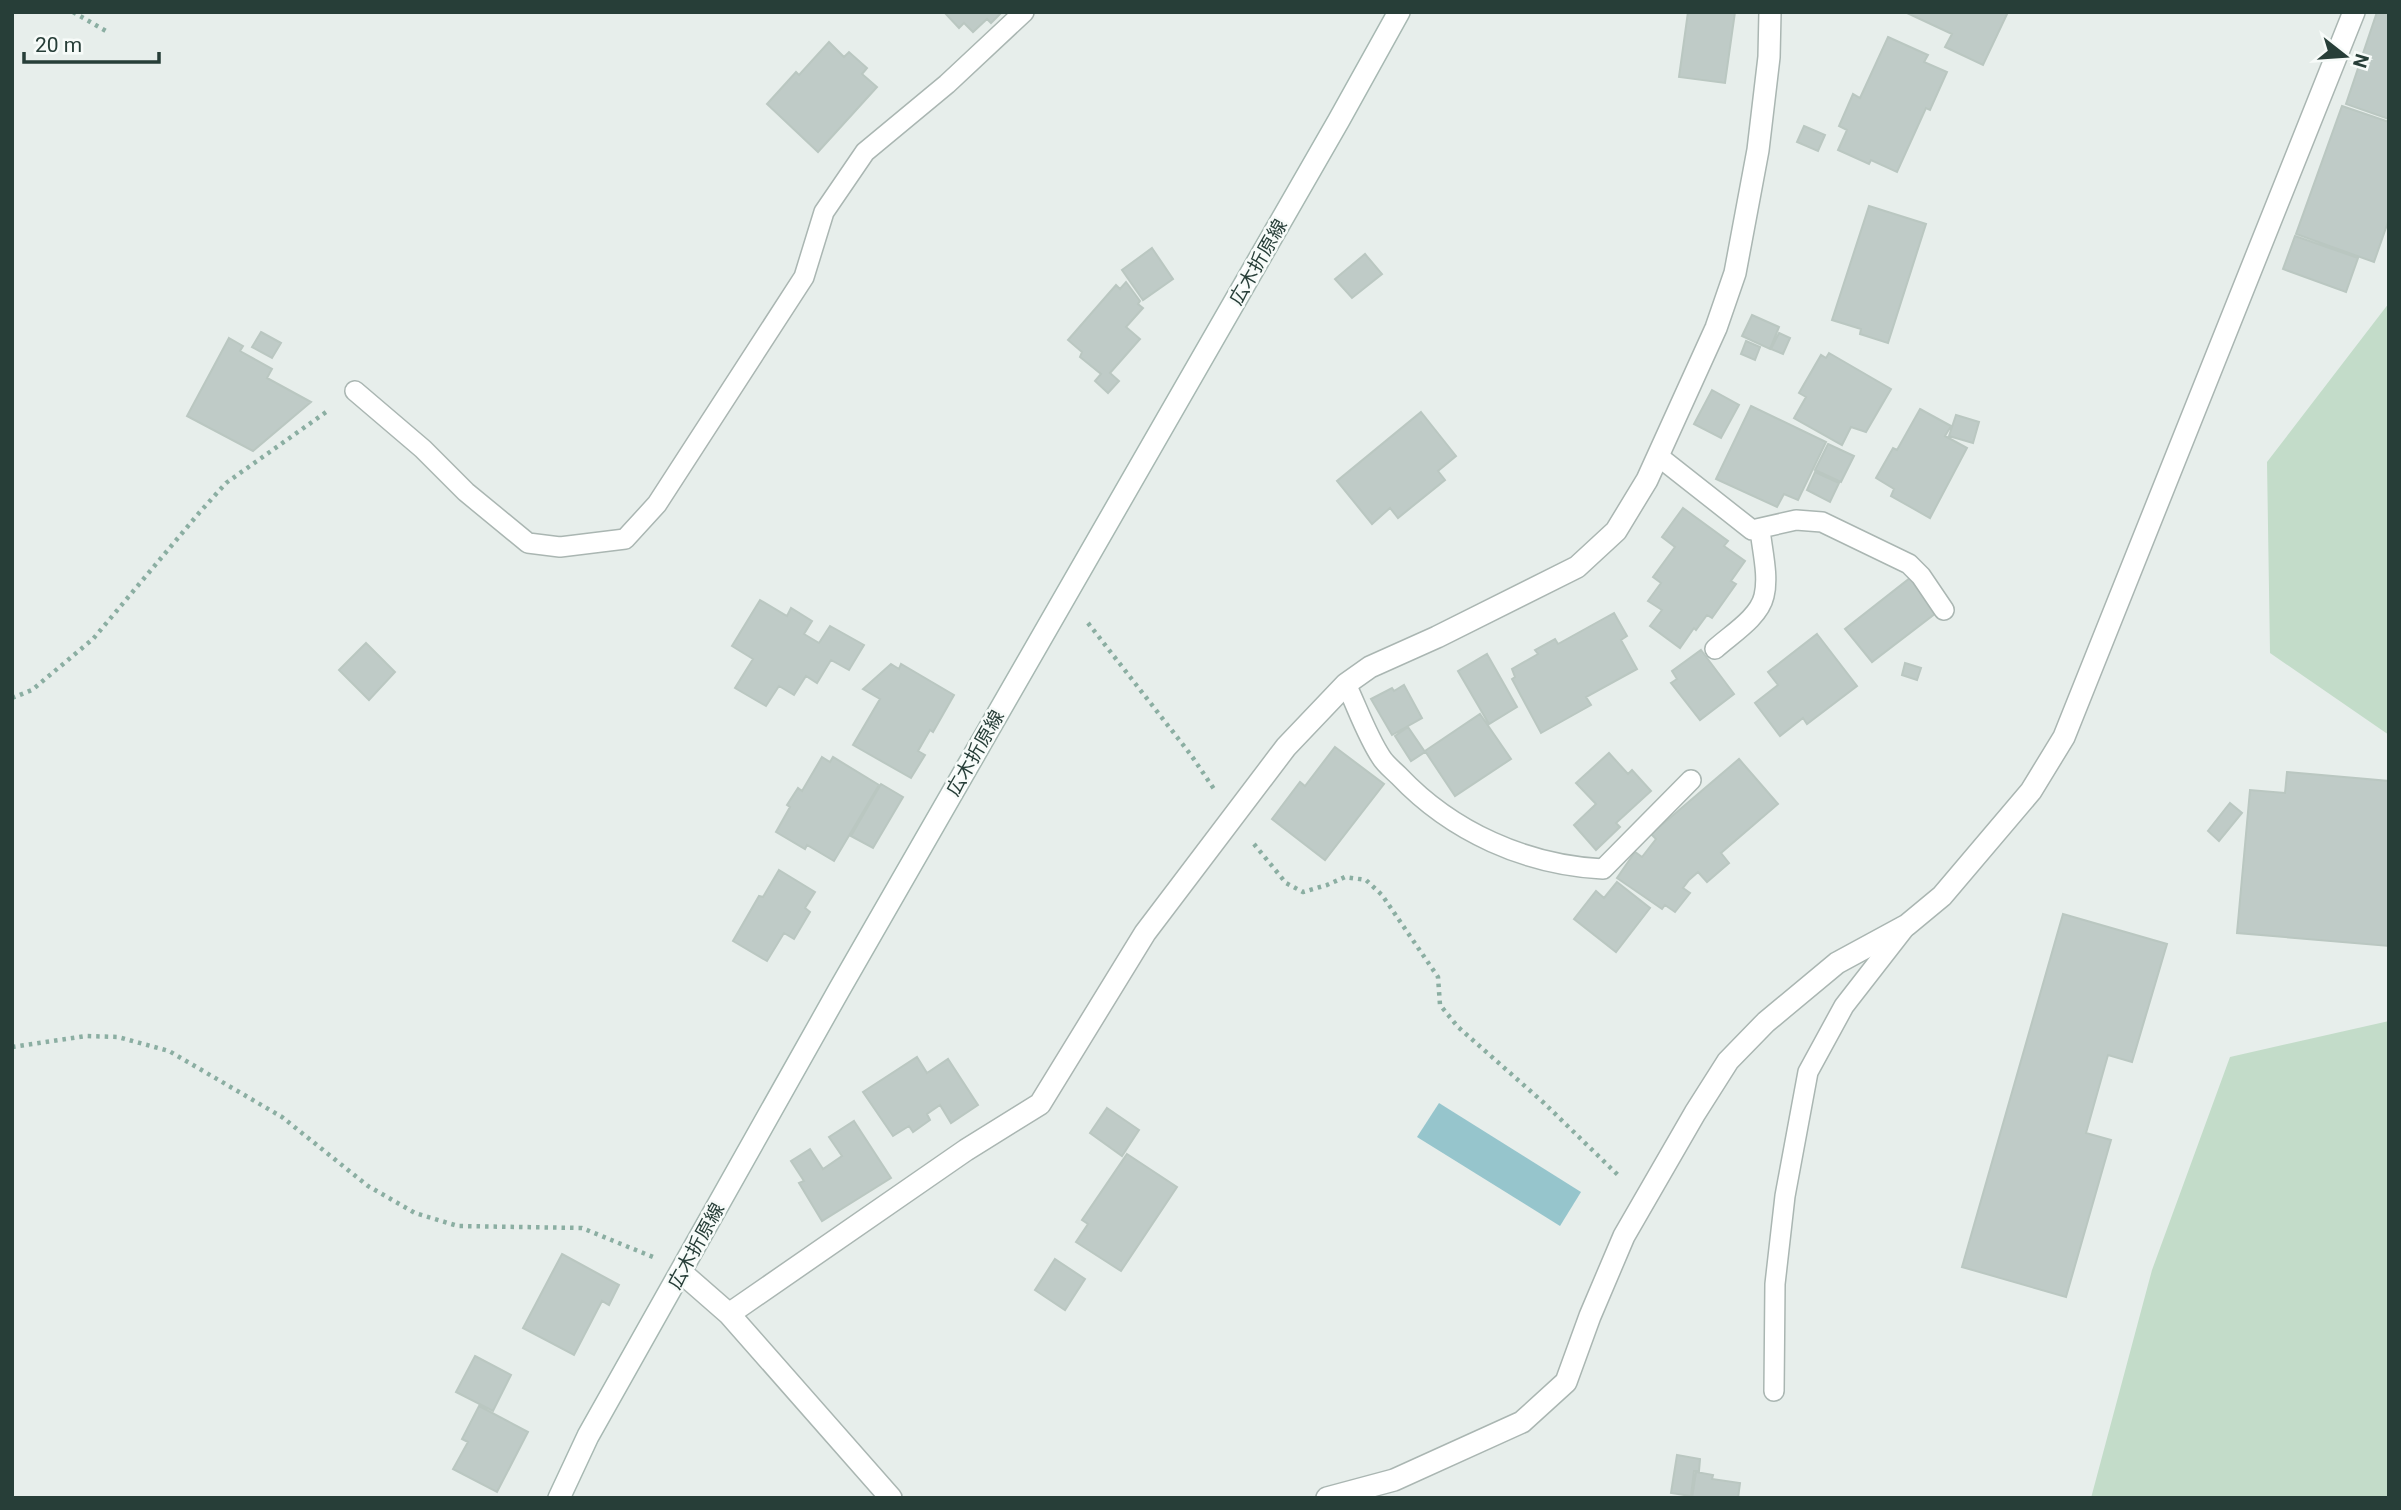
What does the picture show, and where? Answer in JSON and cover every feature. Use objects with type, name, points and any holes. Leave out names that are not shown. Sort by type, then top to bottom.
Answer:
[{"type":"street","name":"広木折原線","points":[[559,1498],[588,1436],[839,990],[1399,12]]},
{"type":"street","points":[[729,1314],[966,1150],[1040,1104],[1144,933],[1286,747],[1346,684],[1370,667],[1437,637],[1577,567],[1616,531],[1647,480],[1716,328],[1735,273],[1758,150],[1769,57],[1770,12]]},
{"type":"street","points":[[1328,1498],[1394,1480],[1522,1422],[1566,1382],[1619,1248],[1695,1113],[1728,1061],[1766,1022],[1837,963],[1907,925],[1942,896],[2031,791],[2064,737],[2354,12]]},
{"type":"street","points":[[681,1272],[729,1314],[891,1498]]},
{"type":"lane","points":[[355,391],[423,449],[466,492],[528,543],[560,547],[625,539],[657,504],[804,277],[824,212],[865,152],[947,85],[1024,12]]},
{"type":"lane","points":[[1658,456],[1752,530],[1796,520],[1822,522],[1850,533],[1909,564],[1921,576],[1944,610]]},
{"type":"lane","points":[[1715,649],[1752,616],[1764,597],[1760,529]]},
{"type":"lane","points":[[1346,684],[1381,757],[1420,798],[1468,831],[1517,853],[1569,867],[1603,869],[1691,780]]},
{"type":"lane","points":[[1774,1391],[1775,1284],[1785,1196],[1808,1072],[1844,1006],[1907,925]]},
{"type":"path","points":[[73,12],[106,31]]},
{"type":"path","points":[[12,698],[32,690],[93,639],[226,483],[355,391]]},
{"type":"path","points":[[1066,595],[1191,755],[1233,817],[1286,883],[1303,892],[1327,886],[1345,877],[1366,880],[1382,895],[1438,977],[1440,1005],[1458,1027],[1616,1171],[1641,1210]]},
{"type":"path","points":[[12,1047],[86,1036],[118,1037],[169,1051],[282,1117],[368,1186],[415,1213],[458,1226],[582,1228],[637,1249],[681,1272]]},
{"type":"green space","points":[[2389,303],[2389,735],[2270,653],[2267,462]]},
{"type":"green space","points":[[2389,1021],[2389,1498],[2091,1498],[2152,1270],[2230,1057]]},
{"type":"water","points":[[1439,1103],[1581,1192],[1560,1226],[1417,1137]]},
{"type":"building","points":[[944,12],[1002,12],[991,23],[987,19],[973,32],[964,23],[959,28]]},
{"type":"building","points":[[1688,12],[1735,12],[1725,83],[1679,77]]},
{"type":"building","points":[[1905,12],[2008,12],[1983,65],[1945,47],[1952,34]]},
{"type":"building","points":[[2377,12],[2389,12],[2389,119],[2346,104]]},
{"type":"building","points":[[1888,37],[1928,55],[1924,62],[1947,72],[1930,110],[1926,108],[1897,172],[1871,160],[1869,164],[1838,150],[1847,130],[1839,126],[1853,94],[1860,98]]},
{"type":"building","points":[[829,42],[844,57],[849,52],[867,68],[862,74],[877,87],[818,152],[767,104],[796,72],[799,75]]},
{"type":"building","points":[[2342,106],[2389,122],[2389,219],[2374,262],[2296,234]]},
{"type":"building","points":[[1804,126],[1825,135],[1818,151],[1797,142]]},
{"type":"building","points":[[1869,206],[1926,224],[1888,343],[1860,334],[1861,329],[1832,320]]},
{"type":"building","points":[[2295,236],[2358,258],[2346,292],[2283,269]]},
{"type":"building","points":[[1152,248],[1173,279],[1143,300],[1122,270]]},
{"type":"building","points":[[1365,254],[1382,274],[1352,298],[1335,279]]},
{"type":"building","points":[[1126,282],[1143,308],[1126,327],[1140,339],[1110,373],[1119,381],[1108,393],[1095,381],[1101,374],[1080,357],[1082,352],[1068,340],[1116,285],[1120,289]]},
{"type":"building","points":[[1752,315],[1779,327],[1770,349],[1742,336]]},
{"type":"building","points":[[261,332],[281,343],[272,358],[252,347]]},
{"type":"building","points":[[1779,333],[1790,338],[1783,354],[1771,349]]},
{"type":"building","points":[[229,338],[243,346],[240,351],[272,369],[267,378],[311,402],[253,451],[187,416]]},
{"type":"building","points":[[1746,341],[1760,347],[1755,360],[1741,354]]},
{"type":"building","points":[[1829,353],[1891,389],[1866,432],[1851,427],[1842,445],[1794,418],[1806,397],[1799,393],[1821,355],[1826,358]]},
{"type":"building","points":[[1712,390],[1739,405],[1721,438],[1694,424]]},
{"type":"building","points":[[1751,406],[1826,442],[1798,500],[1784,494],[1777,507],[1716,479]]},
{"type":"building","points":[[1920,409],[1951,426],[1945,436],[1967,448],[1930,518],[1891,496],[1894,489],[1876,478],[1893,448],[1897,450]]},
{"type":"building","points":[[1421,412],[1456,456],[1438,471],[1445,480],[1398,518],[1390,508],[1372,524],[1337,481]]},
{"type":"building","points":[[1956,415],[1979,422],[1973,443],[1949,436]]},
{"type":"building","points":[[1828,444],[1854,456],[1841,482],[1815,470]]},
{"type":"building","points":[[1815,472],[1839,483],[1830,502],[1807,490]]},
{"type":"building","points":[[1683,508],[1728,541],[1724,546],[1745,561],[1731,581],[1736,584],[1712,618],[1707,615],[1680,648],[1650,626],[1662,610],[1648,601],[1661,583],[1653,577],[1675,547],[1662,537]]},
{"type":"building","points":[[1910,578],[1936,613],[1872,662],[1845,629]]},
{"type":"building","points":[[760,600],[787,616],[791,608],[812,621],[804,634],[819,643],[830,626],[864,645],[849,670],[831,660],[817,683],[806,676],[794,695],[779,686],[766,706],[735,688],[753,659],[732,646]]},
{"type":"building","points":[[1614,613],[1627,636],[1621,640],[1637,669],[1586,697],[1591,705],[1541,733],[1512,679],[1515,677],[1512,669],[1538,654],[1535,650],[1555,639],[1558,644]]},
{"type":"building","points":[[1817,634],[1857,686],[1807,724],[1803,718],[1780,736],[1755,703],[1778,685],[1768,672]]},
{"type":"building","points":[[366,643],[395,672],[369,700],[339,670]]},
{"type":"building","points":[[1701,650],[1734,694],[1700,720],[1671,683],[1677,679],[1672,671]]},
{"type":"building","points":[[1487,654],[1517,707],[1489,724],[1458,671]]},
{"type":"building","points":[[1905,663],[1921,668],[1917,680],[1902,675]]},
{"type":"building","points":[[891,664],[899,669],[901,664],[954,695],[933,732],[930,730],[918,751],[925,755],[911,778],[853,745],[880,699],[863,689]]},
{"type":"building","points":[[1404,685],[1422,718],[1392,735],[1371,699]]},
{"type":"building","points":[[1480,714],[1511,759],[1455,796],[1425,751]]},
{"type":"building","points":[[1408,727],[1425,752],[1411,761],[1395,736]]},
{"type":"building","points":[[1335,747],[1384,784],[1325,860],[1272,819],[1300,782],[1305,786]]},
{"type":"building","points":[[1609,753],[1628,774],[1632,770],[1651,791],[1616,823],[1620,827],[1596,850],[1574,825],[1596,804],[1576,783]]},
{"type":"building","points":[[822,757],[830,762],[833,757],[879,785],[834,861],[807,845],[805,849],[776,832],[790,807],[787,805],[798,788],[802,791]]},
{"type":"building","points":[[1739,759],[1778,804],[1721,853],[1729,863],[1707,882],[1698,872],[1689,880],[1683,888],[1690,893],[1675,912],[1665,905],[1662,909],[1617,878],[1635,852],[1642,857],[1656,839],[1651,834]]},
{"type":"building","points":[[2287,772],[2389,781],[2389,946],[2237,933],[2250,790],[2285,793]]},
{"type":"building","points":[[881,784],[903,797],[873,848],[851,836]]},
{"type":"building","points":[[2230,803],[2242,813],[2219,841],[2208,831]]},
{"type":"building","points":[[779,870],[815,892],[805,908],[810,912],[794,939],[784,933],[767,961],[733,941],[759,896],[763,897]]},
{"type":"building","points":[[1617,882],[1650,908],[1616,952],[1574,919],[1596,891],[1604,898]]},
{"type":"building","points":[[2063,914],[2167,944],[2132,1062],[2108,1055],[2086,1133],[2111,1140],[2066,1297],[1962,1267]]},
{"type":"building","points":[[917,1057],[927,1073],[948,1059],[978,1105],[951,1123],[940,1105],[927,1114],[930,1120],[913,1132],[909,1126],[893,1136],[863,1092]]},
{"type":"building","points":[[1107,1108],[1139,1130],[1122,1156],[1090,1133]]},
{"type":"building","points":[[854,1121],[891,1178],[822,1221],[799,1183],[804,1181],[791,1161],[810,1149],[823,1169],[842,1156],[829,1137]]},
{"type":"building","points":[[1127,1154],[1177,1187],[1121,1271],[1076,1242],[1088,1224],[1082,1220]]},
{"type":"building","points":[[562,1254],[619,1285],[609,1305],[602,1301],[574,1355],[523,1328]]},
{"type":"building","points":[[1055,1259],[1085,1279],[1065,1310],[1035,1290]]},
{"type":"building","points":[[475,1356],[511,1375],[493,1411],[456,1392]]},
{"type":"building","points":[[479,1406],[528,1432],[497,1492],[453,1469],[468,1442],[462,1439]]},
{"type":"building","points":[[1677,1455],[1700,1459],[1699,1471],[1694,1471],[1691,1496],[1671,1493]]},
{"type":"building","points":[[1696,1472],[1713,1475],[1712,1479],[1740,1483],[1738,1498],[1692,1498]]}]
